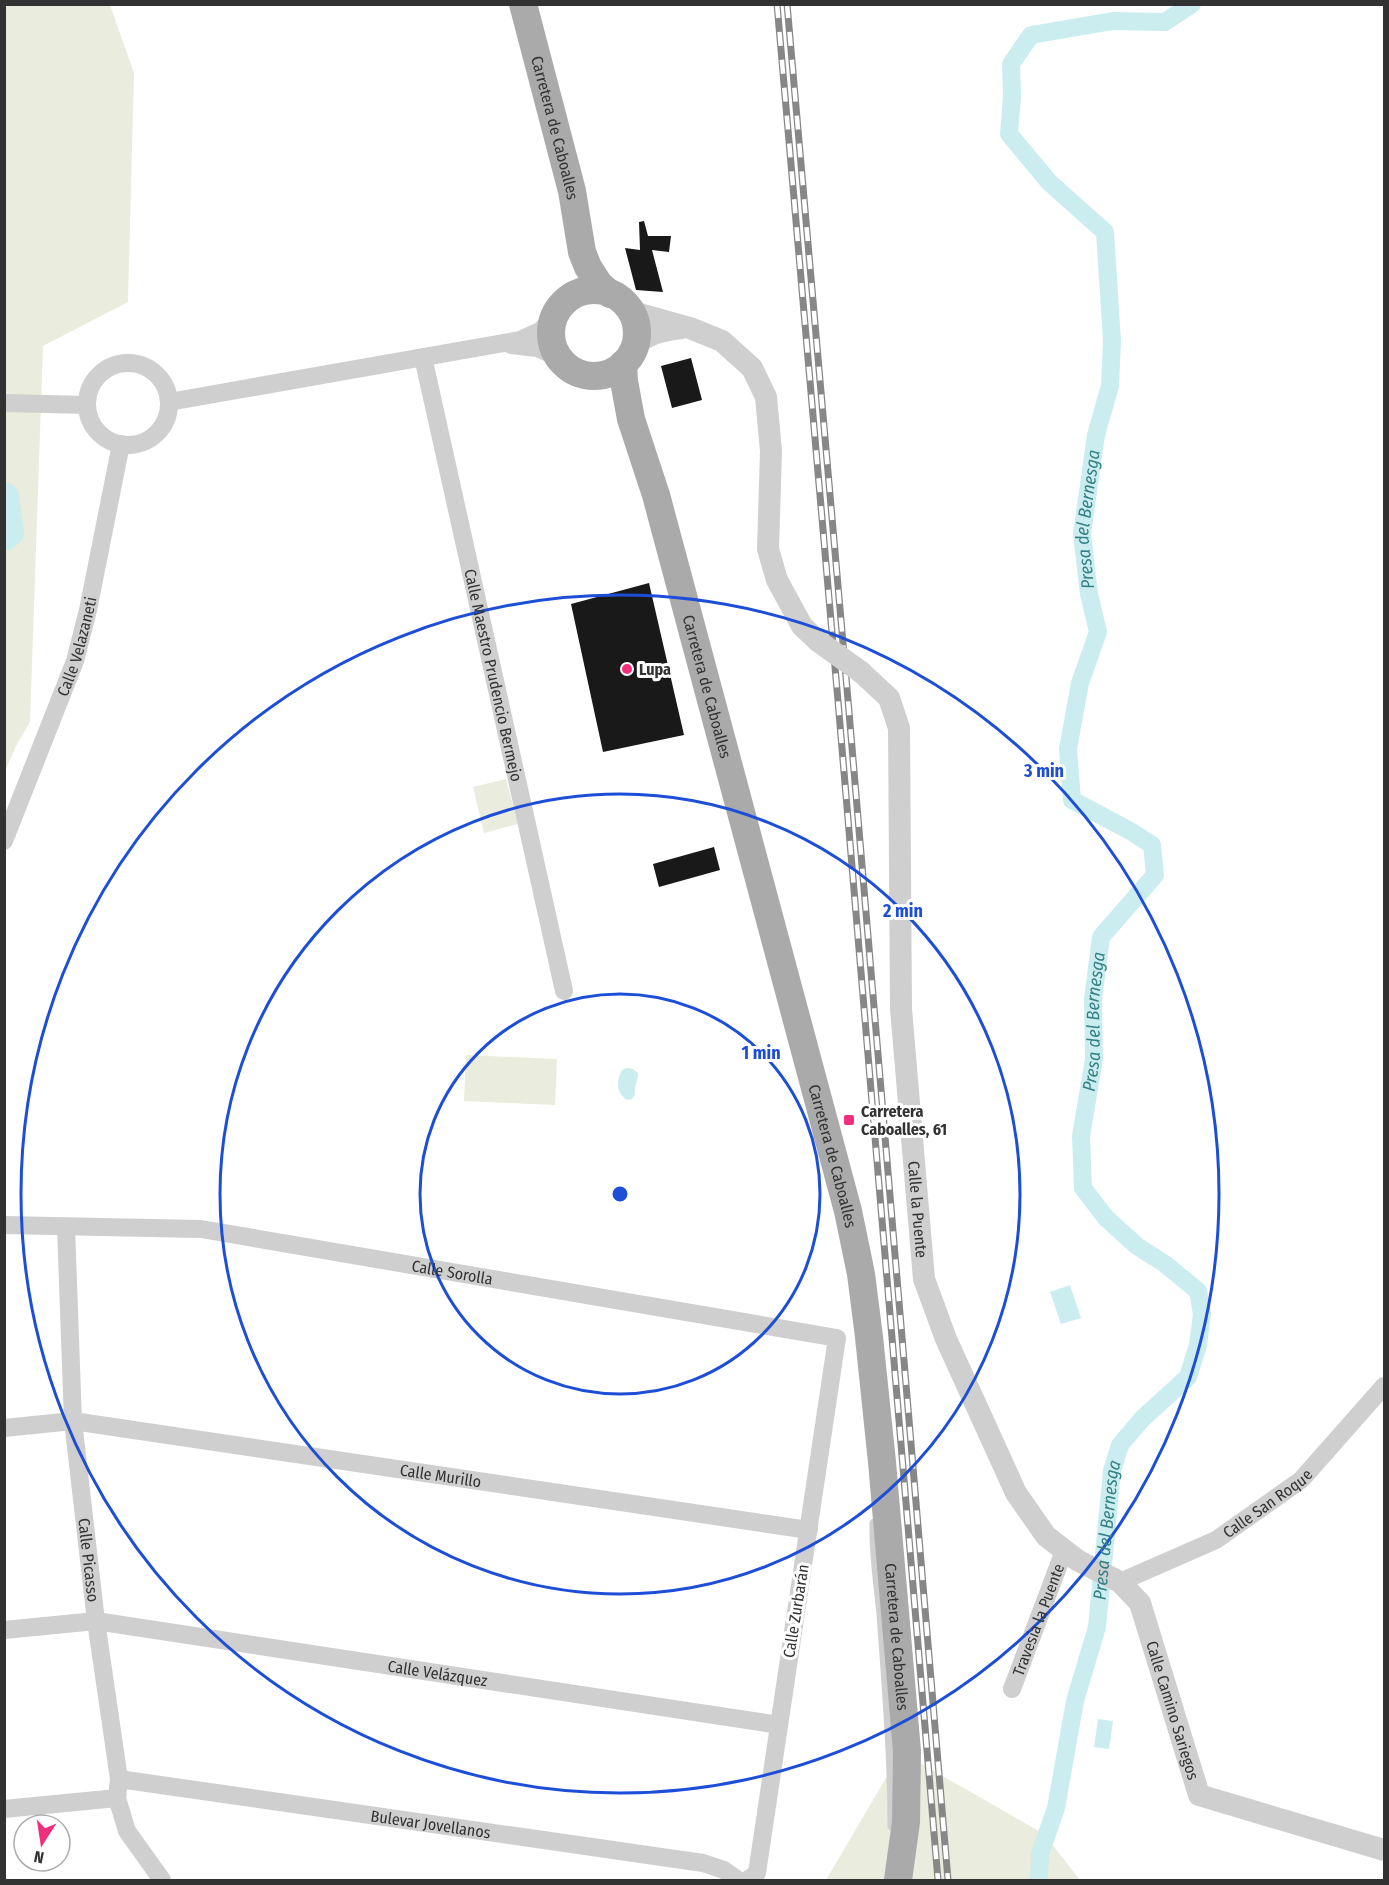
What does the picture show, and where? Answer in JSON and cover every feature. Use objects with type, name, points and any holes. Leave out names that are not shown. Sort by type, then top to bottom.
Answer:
[{"type":"main road","name":"Carretera de Caboalles","points":[[524,4],[572,191],[582,252],[599,284],[620,301]]},
{"type":"main road","name":"Carretera de Caboalles","points":[[573,296],[582,252]]},
{"type":"main road","points":[[592,290],[620,301],[636,325],[629,354],[615,370],[605,374],[595,376],[575,371],[560,358],[552,342],[551,334],[555,316],[565,301],[592,290]]},
{"type":"main road","name":"Carretera de Caboalles","points":[[629,354],[624,381],[631,419],[656,495],[848,1211],[861,1274],[877,1406],[907,1751],[905,1844],[898,1881]]},
{"type":"main road","name":"Carretera de Caboalles","points":[[584,374],[611,391],[631,419]]},
{"type":"street","name":"Calle la Puente","points":[[620,301],[640,314],[690,328],[722,341],[752,368],[766,397],[771,451],[768,549],[777,580],[802,626],[818,641],[861,672],[889,698],[899,728],[901,1010],[924,1279],[946,1339],[1016,1493],[1046,1536],[1077,1560],[1116,1580]]},
{"type":"street","points":[[169,402],[503,344],[520,340],[540,331],[555,316]]},
{"type":"street","points":[[629,354],[650,334],[662,330],[690,328]]},
{"type":"street","points":[[503,344],[537,348],[560,358]]},
{"type":"street","name":"Calle Maestro Prudencio Bermejo","points":[[423,357],[564,991]]},
{"type":"street","points":[[127,363],[140,364],[156,374],[167,390],[169,402],[166,420],[155,435],[133,444],[121,444],[97,431],[90,419],[87,405],[94,381],[103,371],[114,365],[127,363]]},
{"type":"street","points":[[4,403],[87,405]]},
{"type":"street","name":"Calle Velazaneti","points":[[4,841],[75,661],[88,610],[121,444]]},
{"type":"street","name":"Calle Sorolla","points":[[4,1225],[201,1228],[837,1338]]},
{"type":"street","name":"Calle Picasso","points":[[66,1227],[73,1421],[96,1621],[119,1779],[117,1798],[127,1831],[162,1881]]},
{"type":"street","name":"Calle Zurbarán","points":[[747,1881],[757,1873],[837,1338]]},
{"type":"street","name":"Calle San Roque","points":[[1116,1580],[1216,1540],[1301,1480],[1384,1386]]},
{"type":"street","name":"Calle Murillo","points":[[4,1428],[73,1421],[808,1530]]},
{"type":"street","name":"Travesía la Puente","points":[[1012,1689],[1064,1551]]},
{"type":"street","name":"Calle Camino Sariegos","points":[[1116,1580],[1140,1603],[1199,1796],[1384,1850]]},
{"type":"street","name":"Calle Velázquez","points":[[4,1630],[96,1621],[779,1725]]},
{"type":"street","name":"Bulevar Jovellanos","points":[[119,1779],[703,1863],[724,1869],[738,1881]]},
{"type":"street","points":[[4,1809],[117,1798]]},
{"type":"lane","points":[[875,1497],[877,1406]]},
{"type":"lane","points":[[874,1509],[874,1543],[891,1758],[892,1835]]},
{"type":"shaded area","points":[[5,5],[110,5],[134,73],[128,302],[43,346],[30,722],[5,771]]},
{"type":"shaded area","points":[[506,779],[518,824],[484,833],[473,787]]},
{"type":"shaded area","points":[[466,1055],[557,1059],[555,1105],[464,1101]]},
{"type":"shaded area","points":[[899,1751],[1044,1834],[1080,1880],[826,1880],[889,1773]]},
{"type":"water","points":[[627,1068],[638,1073],[635,1094],[632,1099],[627,1100],[619,1090],[618,1082],[622,1070]]},
{"type":"water","points":[[1070,1285],[1081,1318],[1061,1324],[1050,1292]]},
{"type":"water","points":[[1098,1719],[1113,1721],[1109,1749],[1094,1747]]},
{"type":"building","points":[[644,221],[648,236],[671,236],[669,252],[652,250],[663,292],[636,290],[625,248],[640,250],[639,222]]},
{"type":"building","points":[[691,358],[702,400],[672,408],[661,366]]},
{"type":"building","name":"Lupa","points":[[649,583],[684,735],[603,752],[571,604]]},
{"type":"building","points":[[714,847],[720,870],[659,887],[653,864]]},
{"type":"waterway","name":"Presa del Bernesga","points":[[1039,1880],[1040,1854],[1056,1808],[1075,1701],[1097,1627],[1112,1471],[1120,1445],[1142,1419],[1188,1377],[1198,1345],[1202,1314],[1198,1291],[1165,1264],[1137,1246],[1106,1218],[1083,1188],[1081,1136],[1094,1059],[1093,999],[1101,937],[1155,875],[1152,845],[1072,800],[1068,749],[1080,683],[1098,632],[1089,594],[1082,534],[1096,435],[1110,386],[1112,341],[1105,232],[1049,182],[1009,134],[1012,97],[1011,64],[1031,35],[1113,21],[1165,22],[1192,4]]},
{"type":"waterway","points":[[4,497],[9,532],[4,536]]},
{"type":"railway","points":[[777,4],[938,1880]]},
{"type":"railway","points":[[787,4],[948,1880]]},
{"type":"place","name":"Lupa","points":[[627,669]]},
{"type":"place","name":"Carretera Caboalles, 61","points":[[849,1120]]}]
